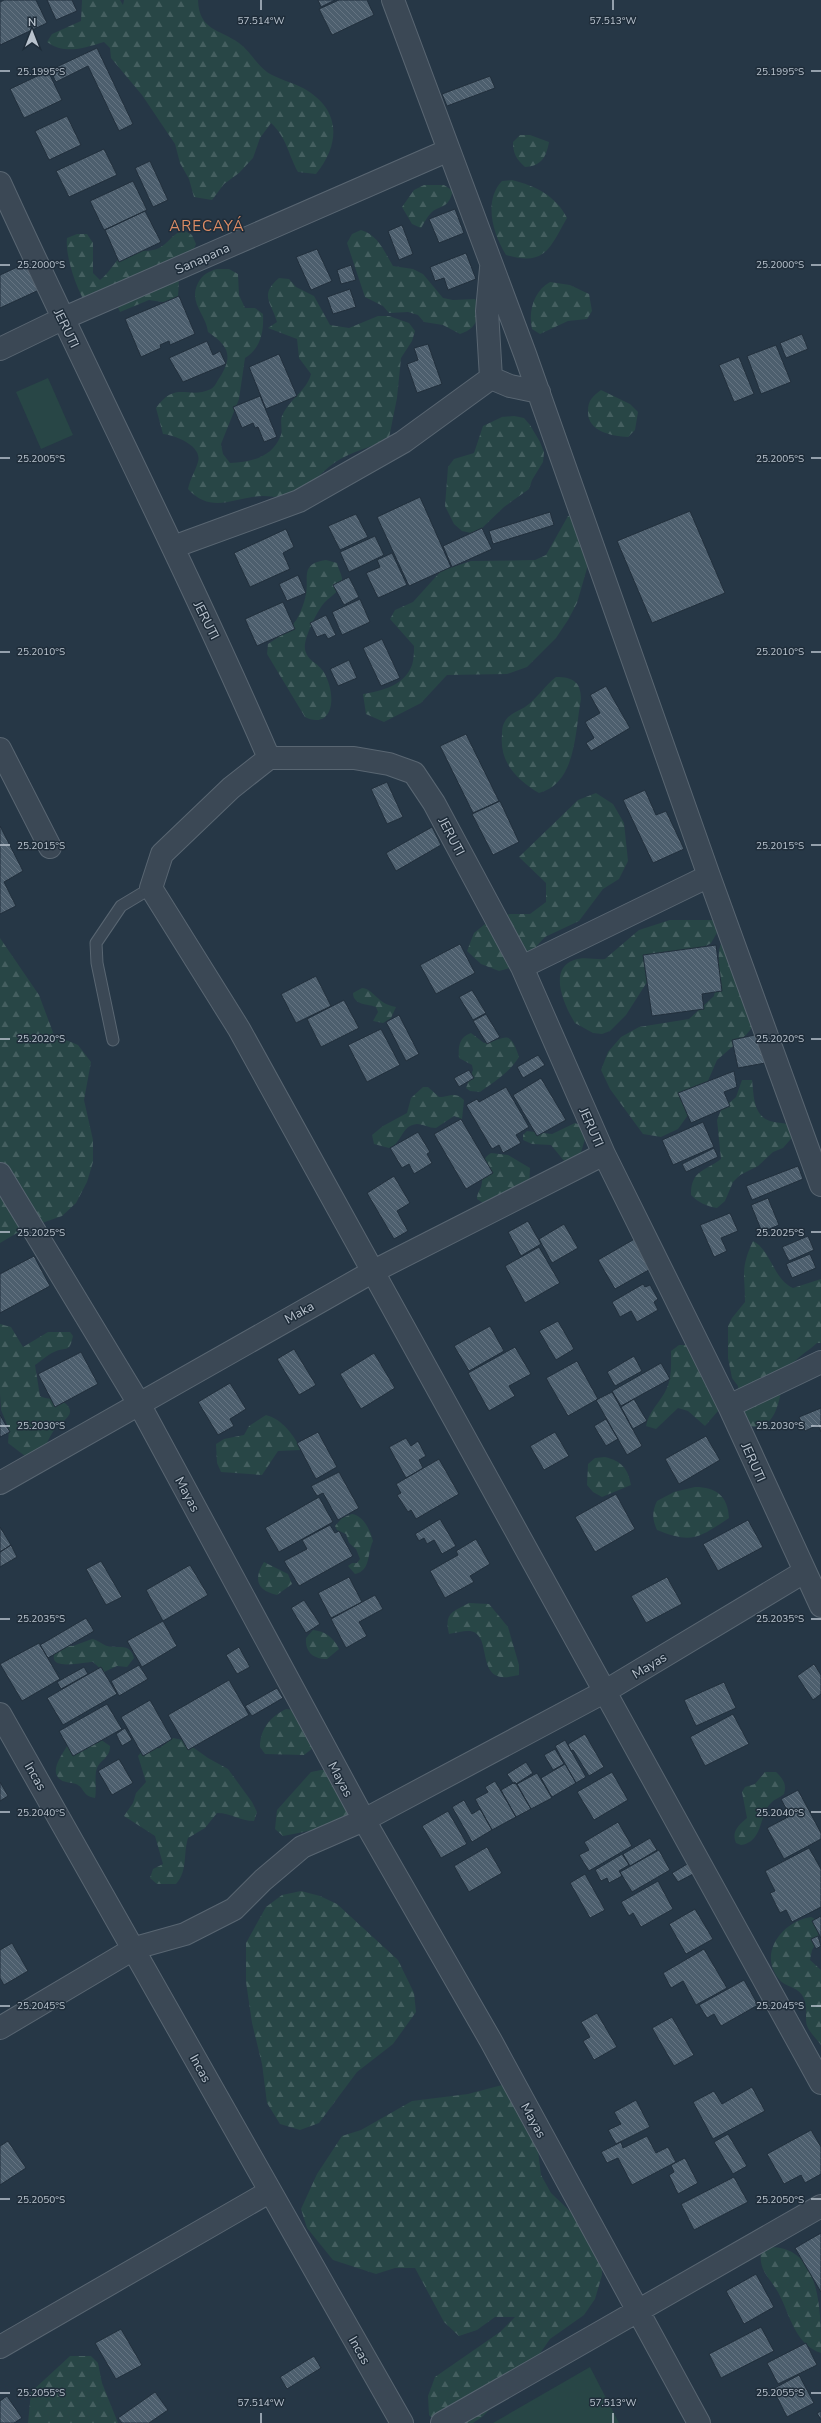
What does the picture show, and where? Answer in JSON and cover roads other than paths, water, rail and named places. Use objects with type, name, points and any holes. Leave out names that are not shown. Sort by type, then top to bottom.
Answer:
[{"type":"street","points":[[394,0],[448,150],[539,392],[709,876],[821,1185]]},
{"type":"street","name":"Sanapana","points":[[0,349],[62,319],[448,150]]},
{"type":"street","name":"JERUTI","points":[[0,184],[62,319],[221,647],[269,758],[354,758],[389,764],[414,773],[434,803],[522,967],[604,1154],[729,1406],[804,1572],[821,1606]]},
{"type":"street","points":[[491,378],[487,311],[492,265]]},
{"type":"street","points":[[491,378],[510,386],[539,392]]},
{"type":"street","points":[[173,547],[299,501],[403,442],[491,378]]},
{"type":"street","points":[[0,748],[50,847]]},
{"type":"street","points":[[269,758],[231,788],[162,854],[151,888],[239,1029],[821,2083]]},
{"type":"street","points":[[522,967],[709,876]]},
{"type":"street","name":"Maka","points":[[0,1482],[138,1402],[372,1272],[604,1154]]},
{"type":"street","name":"Mayas","points":[[0,1174],[138,1402],[364,1820],[491,2041],[637,2311],[700,2423]]},
{"type":"street","points":[[729,1406],[821,1362]]},
{"type":"street","name":"Mayas","points":[[0,2028],[135,1948],[185,1934],[234,1909],[263,1880],[302,1847],[364,1820],[604,1692],[804,1572]]},
{"type":"street","name":"Incas","points":[[0,1714],[135,1948],[269,2192],[402,2423]]},
{"type":"street","points":[[0,2347],[269,2192]]},
{"type":"street","points":[[442,2423],[821,2206]]},
{"type":"lane","points":[[113,1040],[97,963],[96,943],[121,906],[151,888]]},
{"type":"district","name":"ARECAYÁ","points":[[207,226]]}]
